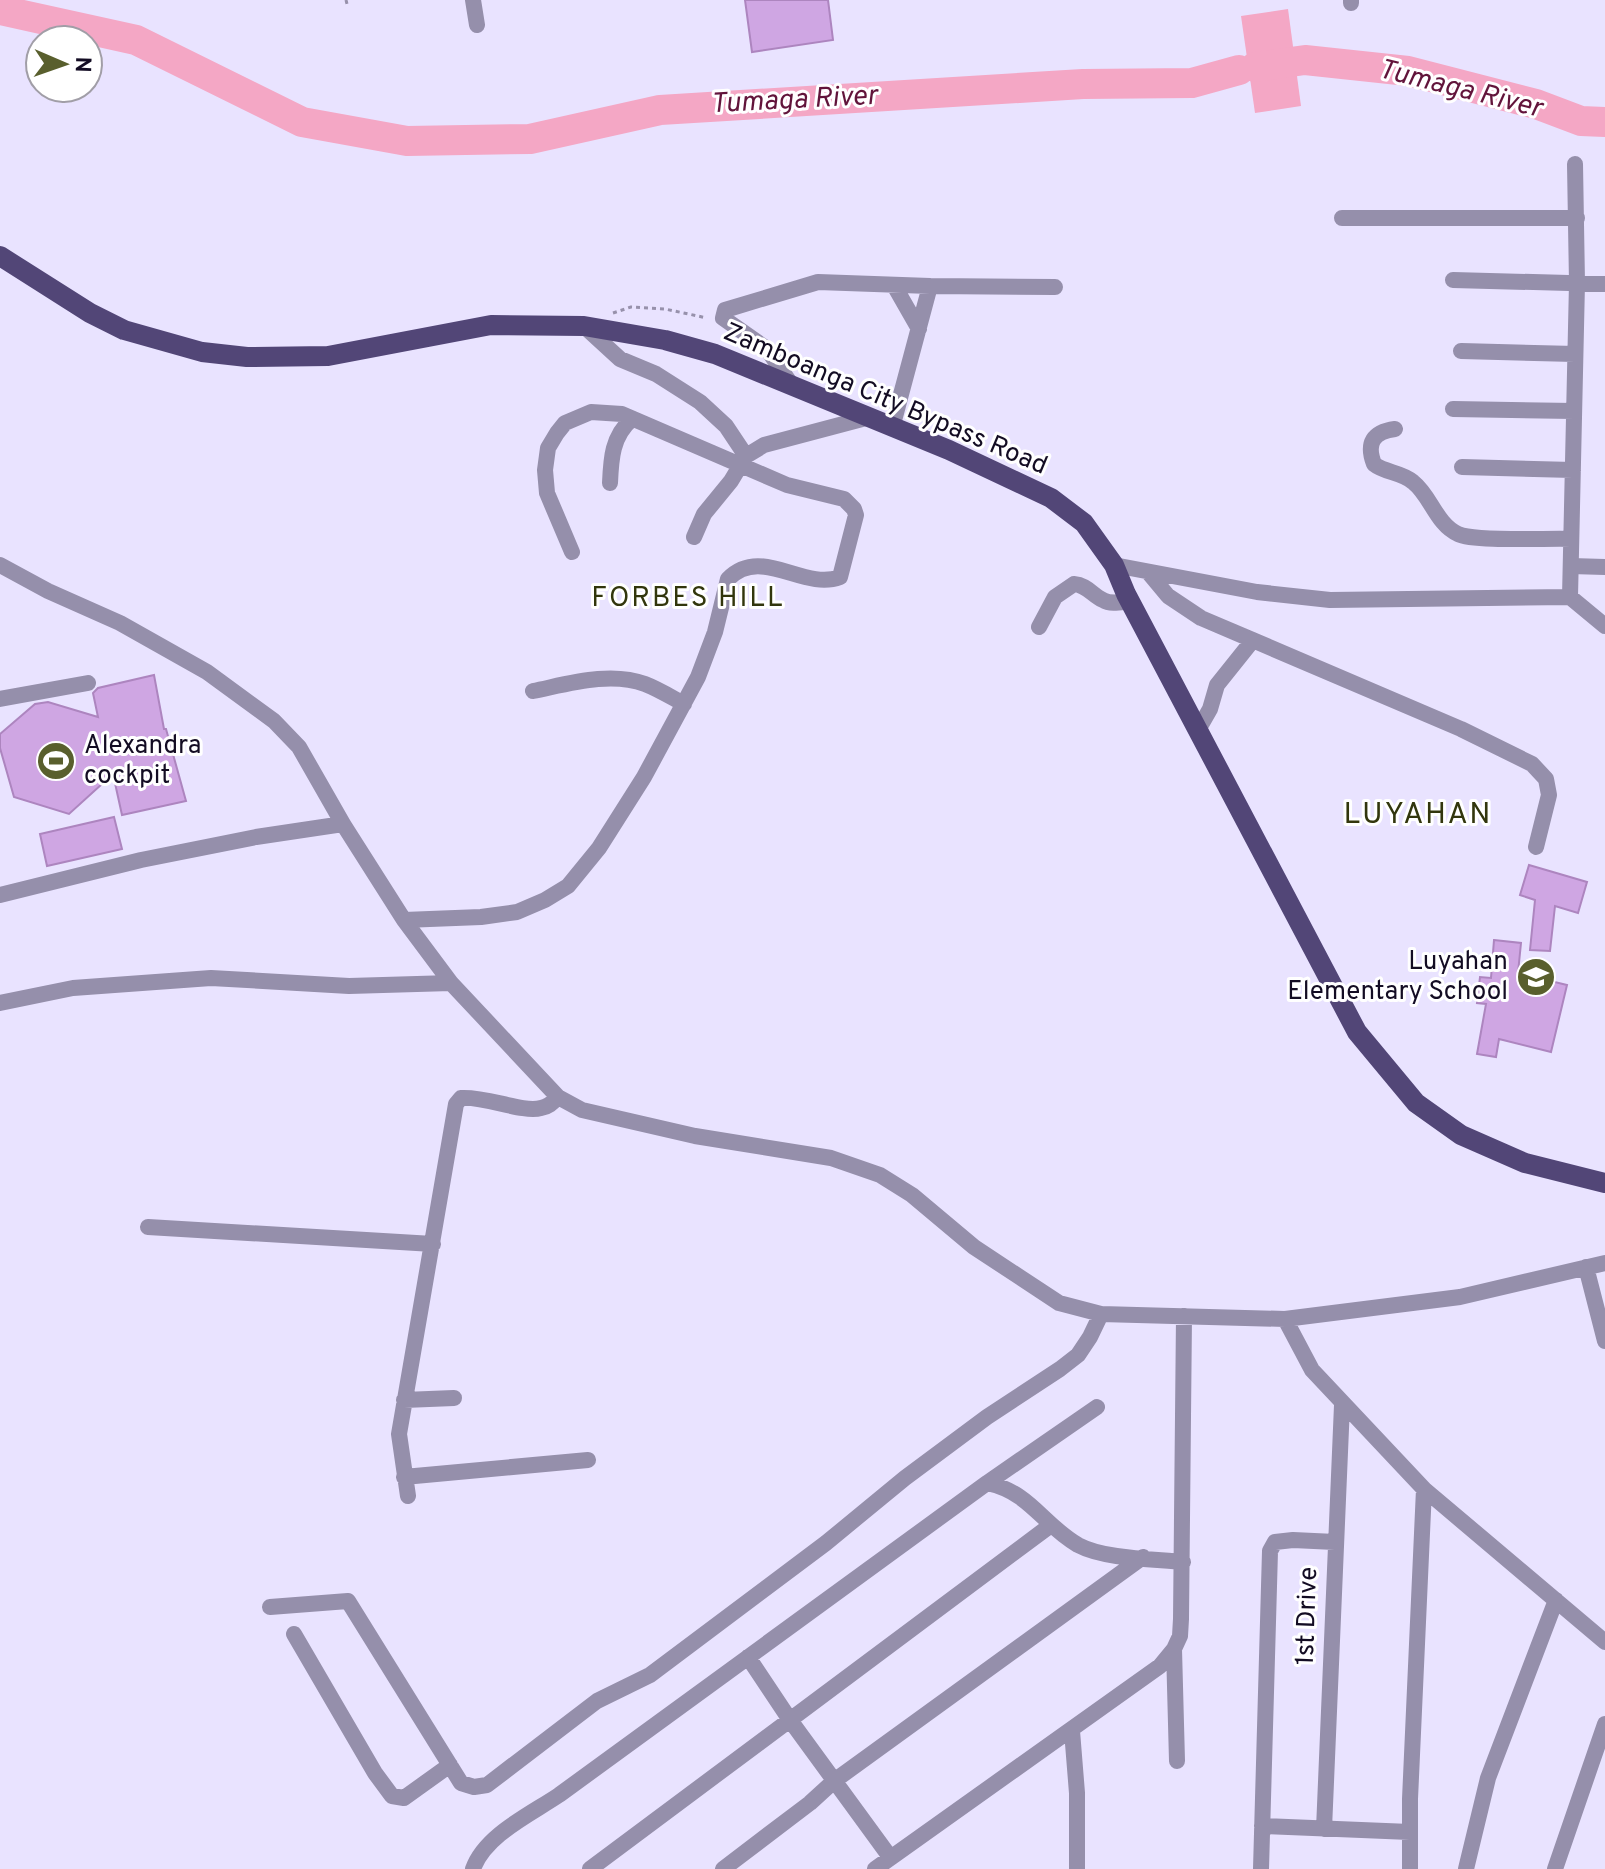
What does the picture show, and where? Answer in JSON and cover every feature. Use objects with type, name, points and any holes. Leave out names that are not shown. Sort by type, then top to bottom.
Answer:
[{"type":"main road","name":"Zamboanga City Bypass Road","points":[[0,256],[90,313],[124,330],[202,352],[247,357],[328,356],[491,325],[590,326],[665,340],[715,354],[949,450],[1051,498],[1084,523],[1114,565],[1130,601],[1357,1032],[1416,1103],[1461,1135],[1512,1157],[1605,1183]]},
{"type":"street","points":[[473,0],[477,25]]},
{"type":"street","points":[[1570,597],[1577,283],[1575,164]]},
{"type":"street","points":[[1342,218],[1577,218]]},
{"type":"street","points":[[1453,280],[1605,284]]},
{"type":"street","points":[[793,387],[767,349],[723,318],[725,310],[818,282],[895,287],[1055,287]]},
{"type":"street","points":[[892,428],[930,286]]},
{"type":"street","points":[[895,287],[919,329]]},
{"type":"street","points":[[590,326],[620,359],[656,374],[700,402],[726,426],[743,462]]},
{"type":"street","points":[[1461,351],[1575,354]]},
{"type":"street","points":[[1453,409],[1574,411]]},
{"type":"street","points":[[404,920],[481,917],[517,912],[568,886],[607,836],[684,704],[715,632],[728,579],[747,567],[765,566],[826,580],[836,579],[843,572],[855,523],[854,509],[844,499],[787,485],[743,462],[632,419],[607,411],[591,412],[565,423],[548,448],[545,470],[547,493],[572,552]]},
{"type":"street","points":[[694,537],[704,514],[743,462],[764,445],[866,418]]},
{"type":"street","points":[[610,483],[611,459],[618,434],[632,419]]},
{"type":"street","points":[[1395,429],[1377,433],[1371,441],[1370,454],[1374,464],[1411,480],[1424,492],[1437,516],[1458,534],[1490,538],[1571,539]]},
{"type":"street","points":[[1462,467],[1573,470]]},
{"type":"street","points":[[0,565],[48,591],[120,623],[207,672],[274,721],[299,747],[404,920],[451,983],[558,1097],[582,1110],[695,1136],[831,1158],[880,1175],[912,1195],[974,1247],[1059,1303],[1101,1314],[1285,1319],[1460,1297],[1605,1263]]},
{"type":"street","points":[[1114,565],[1257,592],[1330,600],[1570,597],[1605,626]]},
{"type":"street","points":[[1571,566],[1605,567]]},
{"type":"street","points":[[1148,572],[1168,596],[1201,618],[1461,729],[1532,764],[1546,779],[1549,795],[1536,847]]},
{"type":"street","points":[[1039,627],[1055,597],[1074,584],[1083,585],[1103,600],[1113,603],[1130,601]]},
{"type":"street","points":[[1198,730],[1210,709],[1217,685],[1253,640]]},
{"type":"street","points":[[533,691],[594,679],[615,680],[643,683],[684,704]]},
{"type":"street","points":[[0,699],[88,683]]},
{"type":"street","points":[[0,895],[141,860],[256,837],[343,824]]},
{"type":"street","points":[[0,1003],[73,988],[211,978],[349,986],[451,983]]},
{"type":"street","points":[[408,1496],[399,1434],[451,1144],[453,1115],[459,1100],[473,1098],[535,1109],[547,1107],[558,1097]]},
{"type":"street","points":[[148,1227],[433,1244]]},
{"type":"street","points":[[1586,1267],[1605,1341]]},
{"type":"street","points":[[270,1607],[348,1601],[461,1783],[474,1787],[487,1785],[597,1701],[650,1675],[826,1543],[905,1478],[987,1417],[1069,1362],[1090,1337],[1101,1314]]},
{"type":"street","points":[[875,1869],[1072,1731],[1160,1666],[1174,1649],[1180,1636],[1183,1562],[1184,1316]]},
{"type":"street","points":[[1285,1319],[1312,1370],[1424,1489],[1605,1642]]},
{"type":"street","points":[[404,1400],[454,1398]]},
{"type":"street","name":"1st Drive","points":[[1324,1829],[1342,1405]]},
{"type":"street","points":[[473,1869],[497,1837],[1097,1407]]},
{"type":"street","points":[[404,1477],[588,1460]]},
{"type":"street","points":[[987,1483],[1016,1492],[1051,1525],[1081,1547],[1114,1555],[1183,1562]]},
{"type":"street","points":[[1410,1869],[1424,1489]]},
{"type":"street","points":[[590,1869],[1051,1525]]},
{"type":"street","points":[[1261,1869],[1270,1551],[1275,1542],[1284,1540],[1335,1542]]},
{"type":"street","points":[[723,1869],[834,1781],[1143,1557]]},
{"type":"street","points":[[1466,1869],[1488,1778],[1556,1600]]},
{"type":"street","points":[[294,1634],[375,1773],[392,1796],[404,1798],[450,1765]]},
{"type":"street","points":[[1174,1649],[1177,1761]]},
{"type":"street","points":[[748,1657],[890,1857]]},
{"type":"street","points":[[1555,1869],[1605,1724]]},
{"type":"street","points":[[1072,1731],[1077,1793],[1077,1869]]},
{"type":"street","points":[[1262,1826],[1410,1832]]},
{"type":"path","points":[[590,326],[615,311],[631,307],[682,310],[700,318],[723,318]]},
{"type":"shaded area","points":[[1288,9],[1301,106],[1255,113],[1241,16]]},
{"type":"building","points":[[745,0],[828,0],[833,40],[752,52]]},
{"type":"building","points":[[154,675],[164,729],[186,801],[122,815],[113,774],[69,814],[14,797],[0,748],[0,734],[35,704],[48,702],[98,717],[93,693],[98,688]]},
{"type":"building","points":[[114,817],[122,849],[47,866],[40,834]]},
{"type":"building","points":[[1529,865],[1587,882],[1578,913],[1555,906],[1550,951],[1530,950],[1535,900],[1520,895]]},
{"type":"building","points":[[1494,940],[1521,943],[1518,973],[1567,985],[1551,1052],[1499,1039],[1496,1057],[1477,1054],[1486,1004],[1477,1003],[1480,977],[1491,978]]},
{"type":"waterway","name":"Tumaga River","points":[[0,10],[136,40],[302,122],[407,141],[530,139],[660,110],[1083,84],[1192,83],[1239,70]]},
{"type":"waterway","name":"Tumaga River","points":[[1255,67],[1305,60],[1408,71],[1536,104],[1581,121],[1605,122]]},
{"type":"waterway","name":"Tumaga River","points":[[1239,70],[1248,68]]},
{"type":"place","name":"Alexandra cockpit","points":[[56,761]]},
{"type":"place","name":"Luyahan Elementary School","points":[[1536,977]]},
{"type":"district","name":"FORBES HILL","points":[[688,599]]},
{"type":"district","name":"LUYAHAN","points":[[1418,815]]}]
